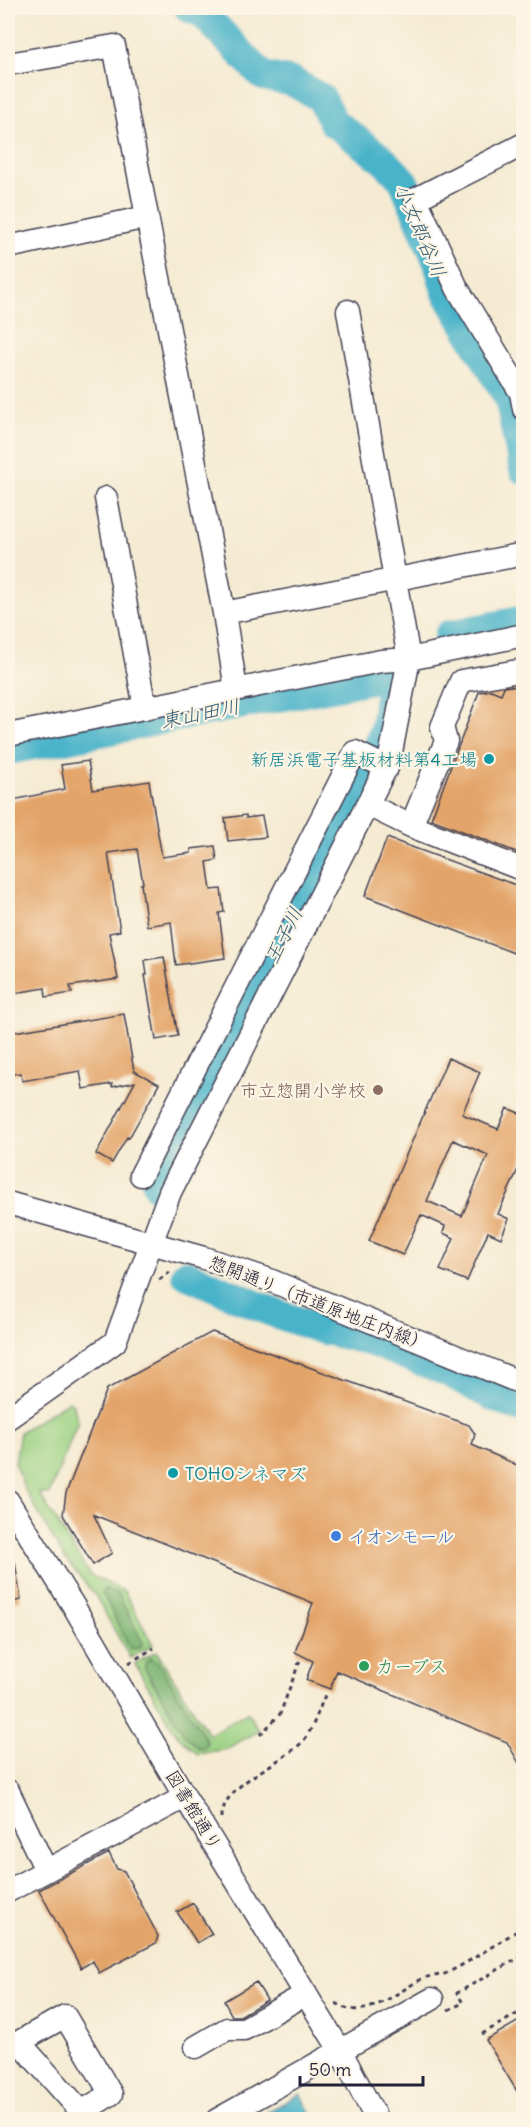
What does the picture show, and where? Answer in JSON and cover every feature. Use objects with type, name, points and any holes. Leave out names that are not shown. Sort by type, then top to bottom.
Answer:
[{"type":"street","points":[[8,64],[114,46],[224,613],[236,690]]},
{"type":"street","points":[[524,144],[416,199],[457,288],[521,393],[524,409]]},
{"type":"street","points":[[8,248],[147,217]]},
{"type":"street","points":[[8,1418],[115,1342],[170,1192],[386,767],[409,659],[348,311]]},
{"type":"street","points":[[106,498],[145,708]]},
{"type":"street","points":[[224,613],[524,554]]},
{"type":"street","points":[[8,735],[524,635]]},
{"type":"street","points":[[411,826],[446,741],[442,727],[461,681],[524,670]]},
{"type":"street","points":[[141,1175],[355,752],[386,767]]},
{"type":"street","points":[[368,805],[411,826],[524,870]]},
{"type":"street","name":"惣開通り（市道原地庄内線）","points":[[8,1203],[204,1258],[267,1279],[524,1384]]},
{"type":"street","name":"図書館通り","points":[[8,1502],[73,1605],[185,1797],[340,2050],[377,2120]]},
{"type":"street","points":[[8,1791],[46,1870]]},
{"type":"street","points":[[8,1891],[185,1797]]},
{"type":"street","points":[[196,2047],[227,2029],[244,2029],[306,1994]]},
{"type":"street","points":[[217,2120],[340,2050],[437,2005]]},
{"type":"path","points":[[129,1663],[154,1648]]},
{"type":"path","points":[[260,1735],[280,1714],[300,1660]]},
{"type":"path","points":[[222,1820],[222,1811],[240,1785],[289,1754],[305,1738],[326,1693]]},
{"type":"path","points":[[329,1998],[349,2010],[358,2011],[378,2005],[423,1978],[445,1974],[524,1927]]},
{"type":"path","points":[[437,2005],[463,2003],[458,1993],[524,1955]]},
{"type":"path","points":[[482,2034],[524,2010]]},
{"type":"green space","points":[[69,1401],[73,1404],[78,1421],[49,1495],[39,1493],[90,1575],[124,1591],[153,1645],[130,1658],[95,1595],[63,1556],[25,1490],[15,1464],[20,1432]]},
{"type":"green space","points":[[105,1588],[118,1594],[143,1643],[140,1648],[130,1649],[102,1592]]},
{"type":"green space","points":[[156,1651],[209,1735],[247,1712],[259,1730],[227,1749],[198,1754],[177,1735],[135,1664]]},
{"type":"green space","points":[[151,1658],[158,1662],[207,1741],[205,1747],[201,1749],[185,1736],[145,1669],[145,1663]]},
{"type":"water","points":[[300,2094],[314,2119],[268,2119],[265,2113]]},
{"type":"building","name":"新居浜電子基板材料第4工場","points":[[511,686],[524,690],[524,855],[431,819],[479,692],[491,690],[501,694],[504,687]]},
{"type":"building","points":[[88,761],[93,790],[149,781],[162,857],[191,853],[191,849],[215,846],[217,860],[207,862],[211,890],[221,889],[224,912],[219,913],[225,958],[176,965],[171,922],[147,926],[137,849],[108,853],[120,931],[109,933],[118,979],[70,986],[72,993],[46,997],[45,988],[8,994],[8,801],[65,789],[61,765]]},
{"type":"building","points":[[246,815],[246,818],[262,816],[266,837],[228,841],[225,818]]},
{"type":"building","points":[[387,838],[524,888],[524,957],[365,896]]},
{"type":"building","points":[[164,957],[178,1036],[156,1040],[145,975],[147,975],[145,960]]},
{"type":"building","points":[[124,1014],[134,1071],[159,1084],[129,1138],[127,1137],[112,1163],[96,1154],[135,1082],[112,1087],[112,1084],[83,1089],[80,1071],[22,1081],[21,1073],[12,1074],[8,1033]]},
{"type":"building","points":[[448,1058],[480,1072],[462,1114],[498,1129],[507,1108],[524,1115],[524,1156],[498,1214],[509,1219],[501,1238],[488,1232],[467,1281],[440,1270],[454,1238],[443,1233],[445,1226],[421,1215],[403,1255],[369,1241]],"holes":[[[453,1140],[488,1155],[462,1216],[427,1201]]]},
{"type":"building","name":"イオンモール","points":[[212,1332],[469,1425],[475,1434],[472,1445],[524,1468],[524,1772],[507,1742],[337,1671],[330,1689],[306,1680],[313,1661],[295,1652],[313,1603],[94,1515],[112,1553],[93,1565],[63,1515],[66,1493],[107,1389]]},
{"type":"building","points":[[8,1562],[15,1562],[21,1600],[8,1603]]},
{"type":"building","points":[[109,1853],[117,1869],[124,1871],[158,1936],[156,1943],[99,1973],[93,1961],[81,1968],[39,1890]]},
{"type":"building","points":[[193,1903],[212,1934],[197,1943],[177,1912]]},
{"type":"building","points":[[256,1982],[267,2000],[240,2016],[232,2016],[224,2001]]},
{"type":"building","points":[[524,2018],[524,2103],[486,2040]]},
{"type":"waterway","name":"小女郎谷川","points":[[189,8],[202,13],[263,76],[293,82],[321,98],[333,122],[382,159],[403,180],[438,263],[446,291],[509,399],[524,470]]},
{"type":"waterway","name":"王子川","points":[[450,643],[449,635],[524,620]]},
{"type":"waterway","name":"王子川","points":[[8,750],[392,675],[385,726],[374,761],[156,1181],[158,1187]]},
{"type":"waterway","name":"王子川","points":[[186,1274],[269,1311],[321,1329],[370,1341],[450,1373],[492,1396],[524,1409]]},
{"type":"place","name":"新居浜電子基板材料第4工場","points":[[489,759]]},
{"type":"place","name":"市立惣開小学校","points":[[378,1090]]},
{"type":"place","name":"TOHOシネマズ","points":[[173,1473]]},
{"type":"place","name":"イオンモール","points":[[336,1536]]},
{"type":"place","name":"カーブス","points":[[364,1666]]},
{"type":"water label","name":"東山田川","points":[[200,713]]}]
